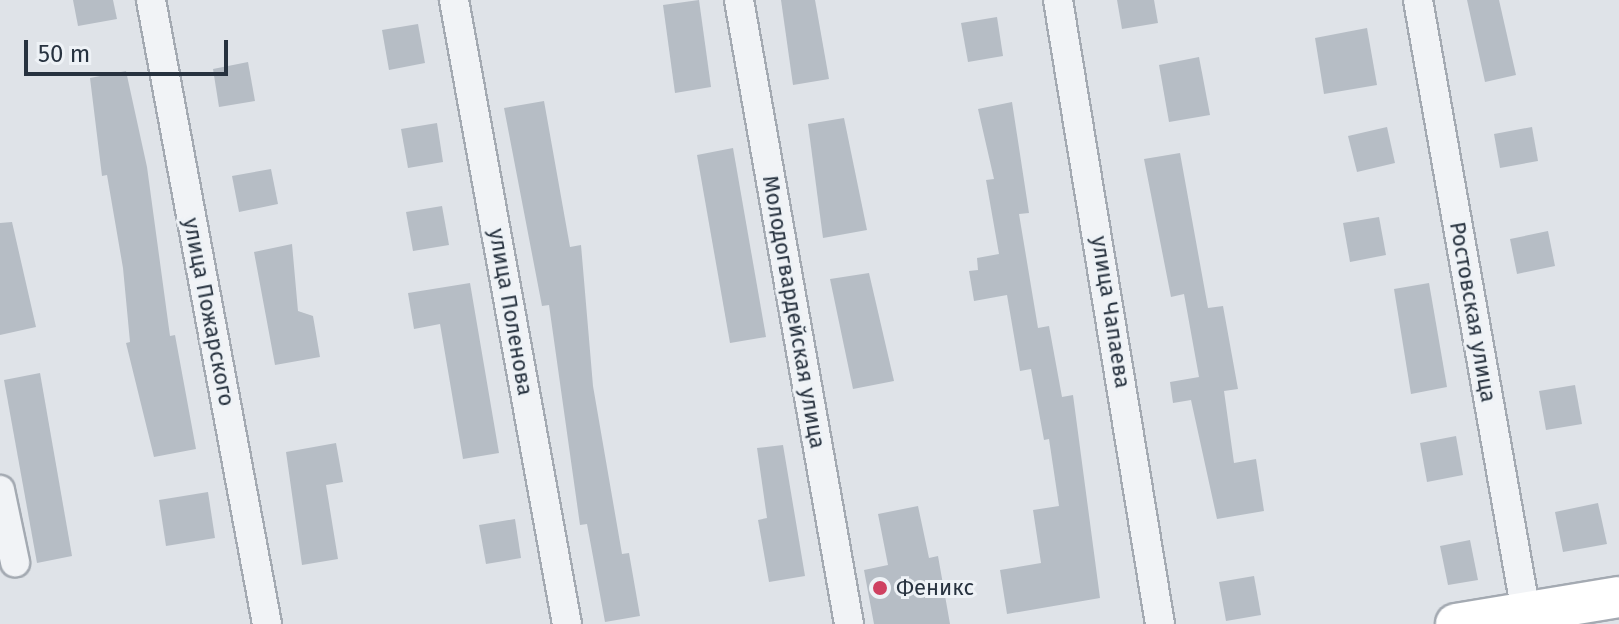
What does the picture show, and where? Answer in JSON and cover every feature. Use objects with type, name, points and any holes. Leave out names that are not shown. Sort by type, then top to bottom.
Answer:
[{"type":"street","name":"улица Пожарского","points":[[151,0],[267,624]]},
{"type":"street","name":"улица Поленова","points":[[454,0],[567,624]]},
{"type":"street","name":"Молодогвардейская улица","points":[[739,0],[849,624]]},
{"type":"street","name":"улица Чапаева","points":[[1058,0],[1160,624]]},
{"type":"street","name":"Ростовская улица","points":[[1418,0],[1527,619]]},
{"type":"street","points":[[0,490],[15,562]]},
{"type":"street","points":[[1456,624],[1527,619],[1619,597]]},
{"type":"building","points":[[73,0],[113,0],[117,19],[78,26]]},
{"type":"building","points":[[699,0],[711,87],[675,93],[663,5]]},
{"type":"building","points":[[781,0],[815,0],[829,79],[793,85]]},
{"type":"building","points":[[1117,0],[1154,0],[1158,23],[1122,29]]},
{"type":"building","points":[[1467,0],[1499,0],[1516,75],[1485,82]]},
{"type":"building","points":[[997,17],[1003,56],[968,62],[961,23]]},
{"type":"building","points":[[418,24],[425,63],[389,70],[382,30]]},
{"type":"building","points":[[1367,28],[1377,85],[1324,94],[1315,38]]},
{"type":"building","points":[[1199,57],[1210,115],[1169,122],[1159,65]]},
{"type":"building","points":[[248,62],[255,101],[219,107],[213,69]]},
{"type":"building","points":[[126,71],[147,167],[170,336],[175,335],[196,449],[154,457],[126,343],[130,342],[123,268],[107,175],[102,176],[90,78]]},
{"type":"building","points":[[544,101],[570,247],[581,245],[593,386],[622,554],[629,553],[640,616],[605,622],[587,524],[580,525],[549,305],[542,306],[504,108]]},
{"type":"building","points":[[1012,102],[1029,213],[1019,214],[1038,328],[1049,326],[1062,397],[1073,395],[1100,598],[1007,614],[1000,570],[1041,563],[1033,510],[1059,506],[1049,439],[1044,440],[1031,369],[1020,371],[1007,295],[974,301],[969,271],[978,270],[977,258],[999,254],[986,180],[994,179],[978,109]]},
{"type":"building","points":[[844,118],[867,230],[823,238],[808,124]]},
{"type":"building","points":[[437,123],[443,162],[408,168],[401,129]]},
{"type":"building","points":[[1387,127],[1395,163],[1357,172],[1348,136]]},
{"type":"building","points":[[1532,127],[1538,161],[1500,168],[1494,134]]},
{"type":"building","points":[[733,148],[766,337],[730,343],[697,155]]},
{"type":"building","points":[[1180,153],[1208,308],[1223,306],[1238,389],[1224,391],[1234,463],[1256,459],[1264,511],[1217,519],[1191,400],[1173,403],[1170,382],[1199,377],[1184,294],[1171,297],[1144,159]]},
{"type":"building","points":[[271,169],[278,204],[239,212],[232,176]]},
{"type":"building","points":[[442,206],[449,245],[413,251],[406,212]]},
{"type":"building","points":[[1379,217],[1386,255],[1350,262],[1343,223]]},
{"type":"building","points":[[12,222],[36,327],[0,335],[0,223]]},
{"type":"building","points":[[1548,231],[1555,266],[1517,274],[1510,239]]},
{"type":"building","points":[[292,244],[298,311],[313,316],[320,357],[275,365],[254,252]]},
{"type":"building","points":[[869,273],[894,381],[853,389],[830,279]]},
{"type":"building","points":[[470,283],[499,453],[463,459],[440,324],[414,329],[408,293]]},
{"type":"building","points":[[1429,283],[1447,387],[1411,394],[1394,289]]},
{"type":"building","points":[[40,373],[72,556],[37,563],[4,380]]},
{"type":"building","points":[[1575,385],[1582,424],[1546,430],[1539,391]]},
{"type":"building","points":[[1456,436],[1463,475],[1427,482],[1420,443]]},
{"type":"building","points":[[336,443],[343,482],[326,485],[338,559],[302,565],[286,452]]},
{"type":"building","points":[[783,445],[805,576],[769,582],[758,520],[767,518],[757,448]]},
{"type":"building","points":[[208,492],[215,538],[166,546],[159,500]]},
{"type":"building","points":[[1598,503],[1607,544],[1563,552],[1555,512]]},
{"type":"building","points":[[918,506],[929,558],[938,556],[950,624],[874,624],[864,570],[888,565],[878,514]]},
{"type":"building","points":[[515,519],[521,558],[486,564],[479,525]]},
{"type":"building","points":[[1470,540],[1478,580],[1448,585],[1440,546]]},
{"type":"building","points":[[1254,576],[1261,615],[1226,621],[1219,582]]},
{"type":"place","name":"Феникс","points":[[880,588]]}]
